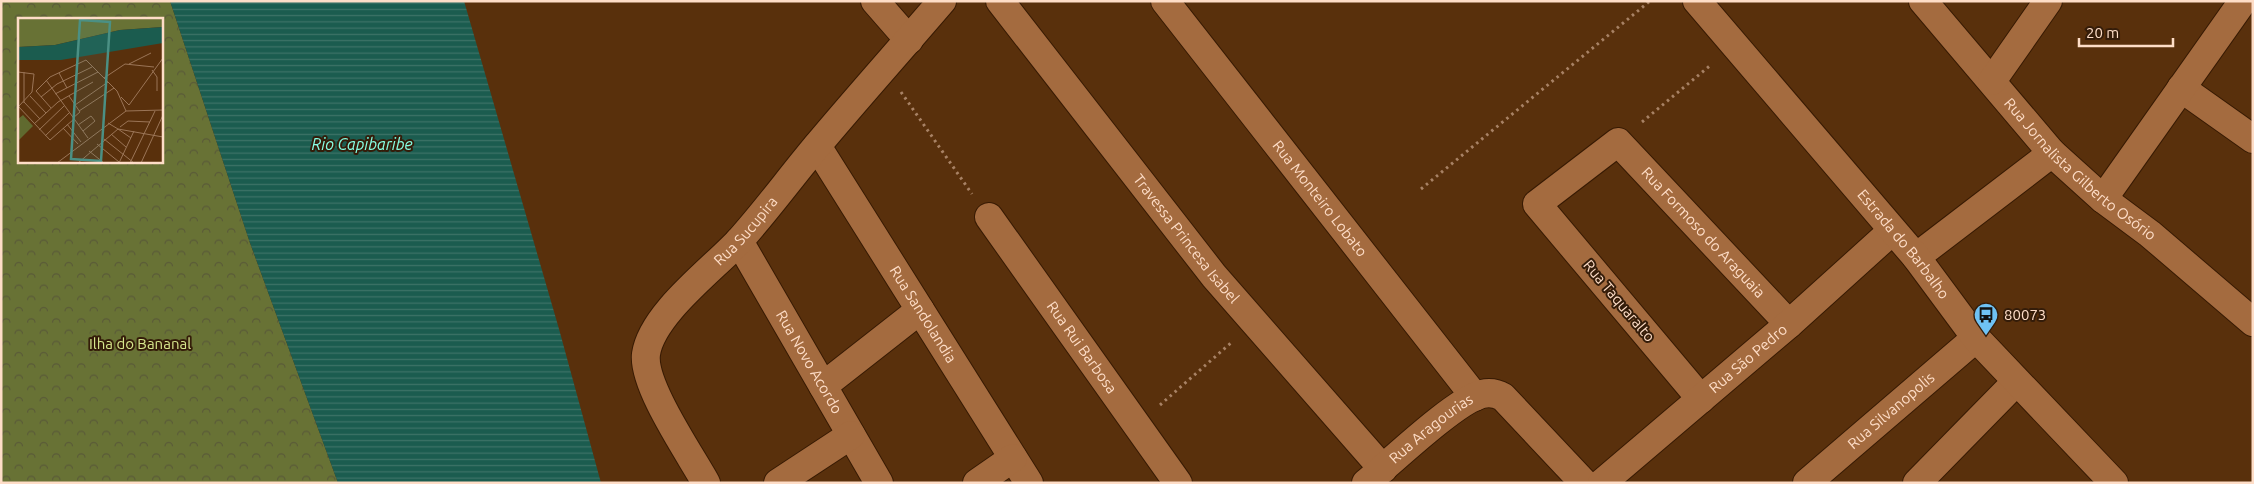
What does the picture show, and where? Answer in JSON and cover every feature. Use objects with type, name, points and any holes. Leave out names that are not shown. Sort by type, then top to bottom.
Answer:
[{"type":"street","points":[[875,1],[909,40]]},
{"type":"street","name":"Rua Sucupira","points":[[706,483],[656,395],[649,377],[646,354],[652,334],[675,304],[739,241],[817,146],[942,1]]},
{"type":"street","name":"Travessa Princesa Isabel","points":[[1000,1],[1214,276],[1254,322],[1374,476]]},
{"type":"street","name":"Rua Monteiro Lobato","points":[[1165,1],[1475,397]]},
{"type":"street","name":"Estrada do Barbalho","points":[[1697,1],[1892,232],[1916,257],[1976,338],[2114,483]]},
{"type":"street","name":"Rua Jornalista Gilberto Osório","points":[[1923,1],[2052,153],[2253,322]]},
{"type":"street","points":[[1992,81],[2048,1]]},
{"type":"street","points":[[2104,198],[2243,1]]},
{"type":"street","points":[[2181,88],[2253,139]]},
{"type":"street","name":"Rua Taquaralto","points":[[1618,142],[1537,204],[1701,399]]},
{"type":"street","name":"Rua Formoso do Araguaia","points":[[1618,142],[1789,324]]},
{"type":"street","name":"Rua Sandolandia","points":[[817,146],[1029,483]]},
{"type":"street","points":[[1916,257],[2052,153]]},
{"type":"street","name":"Rua Rui Barbosa","points":[[988,217],[1137,426],[1173,481]]},
{"type":"street","name":"Rua São Pedro","points":[[1598,483],[1789,324],[1892,232]]},
{"type":"street","name":"Rua Novo Acordo","points":[[739,241],[879,483]]},
{"type":"street","points":[[823,386],[920,310]]},
{"type":"street","name":"Rua Silvanopolis","points":[[1807,483],[1976,338]]},
{"type":"street","points":[[1917,483],[2016,382]]},
{"type":"street","name":"Rua Aragourias","points":[[1374,476],[1459,406],[1475,397],[1495,393],[1504,398],[1598,483]]},
{"type":"street","points":[[778,483],[851,435]]},
{"type":"street","points":[[977,483],[1013,458]]},
{"type":"path","points":[[1420,188],[1650,1]]},
{"type":"path","points":[[1618,142],[1734,46]]},
{"type":"path","points":[[884,68],[988,217]]},
{"type":"path","points":[[1137,426],[1254,322]]},
{"type":"green space","name":"Ilha do Bananal","points":[[1,1],[170,1],[250,243],[338,483],[1,483]]},
{"type":"water","name":"Rio Capibaribe","points":[[170,1],[464,1],[559,329],[601,483],[338,483],[250,243]]},
{"type":"place","name":"80073","points":[[1986,336]]}]
